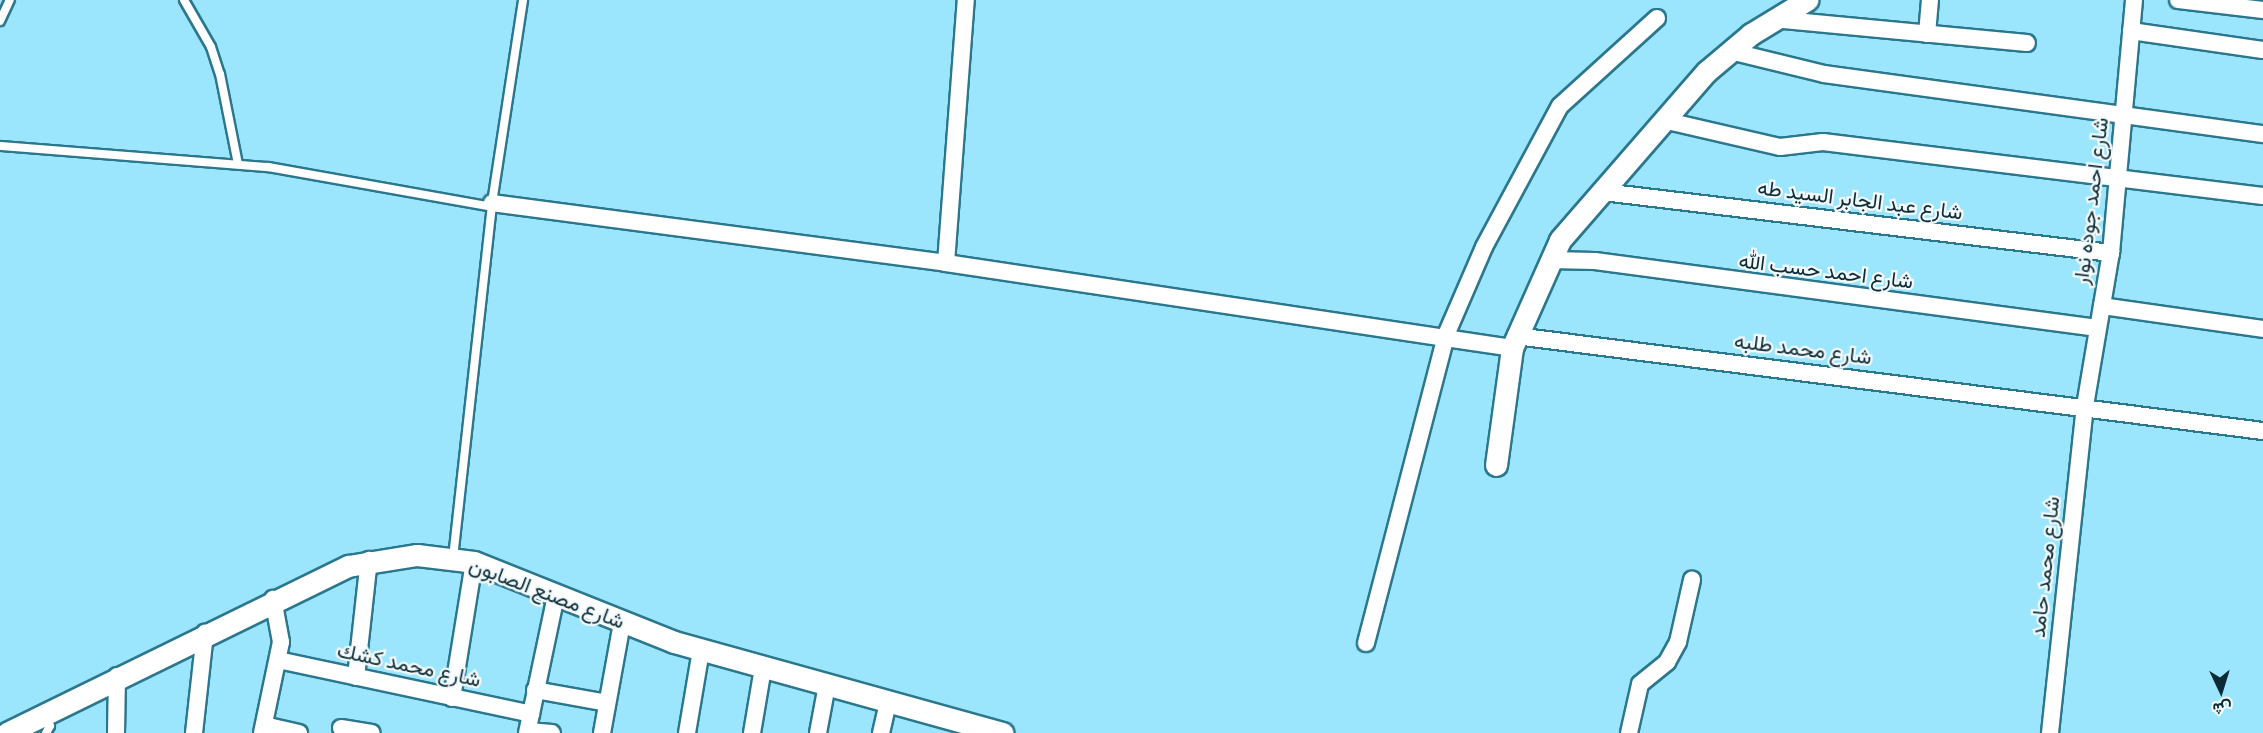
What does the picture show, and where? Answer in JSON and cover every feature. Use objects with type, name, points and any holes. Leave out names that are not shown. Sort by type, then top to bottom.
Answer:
[{"type":"street","points":[[946,263],[966,0]]},
{"type":"street","points":[[1496,465],[1514,342],[1550,260],[1572,223],[1604,192],[1664,120],[1730,51],[1773,19],[1807,0]]},
{"type":"street","points":[[1927,34],[1930,0]]},
{"type":"street","name":"شارع احمد جوده نوار","points":[[2085,406],[2111,253],[2134,0]]},
{"type":"street","points":[[2178,0],[2263,10]]},
{"type":"street","points":[[1366,643],[1450,336],[1484,247],[1522,184],[1553,116],[1657,18]]},
{"type":"street","points":[[1773,19],[2027,43]]},
{"type":"street","points":[[2131,31],[2263,50]]},
{"type":"street","points":[[1730,51],[1824,74],[2124,112],[2263,134]]},
{"type":"street","points":[[1664,120],[1780,147],[1823,142],[2119,175],[2263,196]]},
{"type":"street","name":"شارع عبد الجابر السيد طه","points":[[1604,192],[2111,253]]},
{"type":"street","name":"شارع محمد طلبه","points":[[492,205],[946,263],[1488,343],[1514,342],[2085,406],[2263,431]]},
{"type":"street","name":"شارع احمد حسب الله","points":[[1550,260],[1594,261],[2098,328]]},
{"type":"street","points":[[2102,306],[2263,329]]},
{"type":"street","name":"شارع محمد حامد","points":[[2050,733],[2085,406]]},
{"type":"street","name":"شارع مصنع الصابون","points":[[7,733],[45,723],[117,676],[273,599],[369,560],[417,555],[474,562],[622,623],[701,650],[888,702],[944,725],[999,732]]},
{"type":"street","points":[[356,677],[369,560]]},
{"type":"street","points":[[452,698],[474,562]]},
{"type":"street","points":[[1629,733],[1640,684],[1667,662],[1678,642],[1692,580]]},
{"type":"street","points":[[529,726],[556,595]]},
{"type":"street","points":[[273,599],[281,626],[278,660],[263,729],[299,733]]},
{"type":"street","points":[[602,733],[622,623]]},
{"type":"street","points":[[195,733],[205,633]]},
{"type":"street","points":[[687,733],[701,650]]},
{"type":"street","name":"شارع محمد كشك","points":[[278,660],[452,698],[552,733]]},
{"type":"street","points":[[752,733],[763,668]]},
{"type":"street","points":[[116,733],[117,676]]},
{"type":"street","points":[[818,733],[827,685]]},
{"type":"street","points":[[535,690],[607,703]]},
{"type":"street","points":[[881,733],[888,702]]},
{"type":"street","points":[[341,728],[372,733]]},
{"type":"lane","points":[[0,21],[10,0]]},
{"type":"lane","points":[[184,0],[204,33],[220,74],[238,164]]},
{"type":"lane","points":[[453,558],[492,205],[524,0]]},
{"type":"lane","points":[[0,146],[238,164],[492,205]]}]
